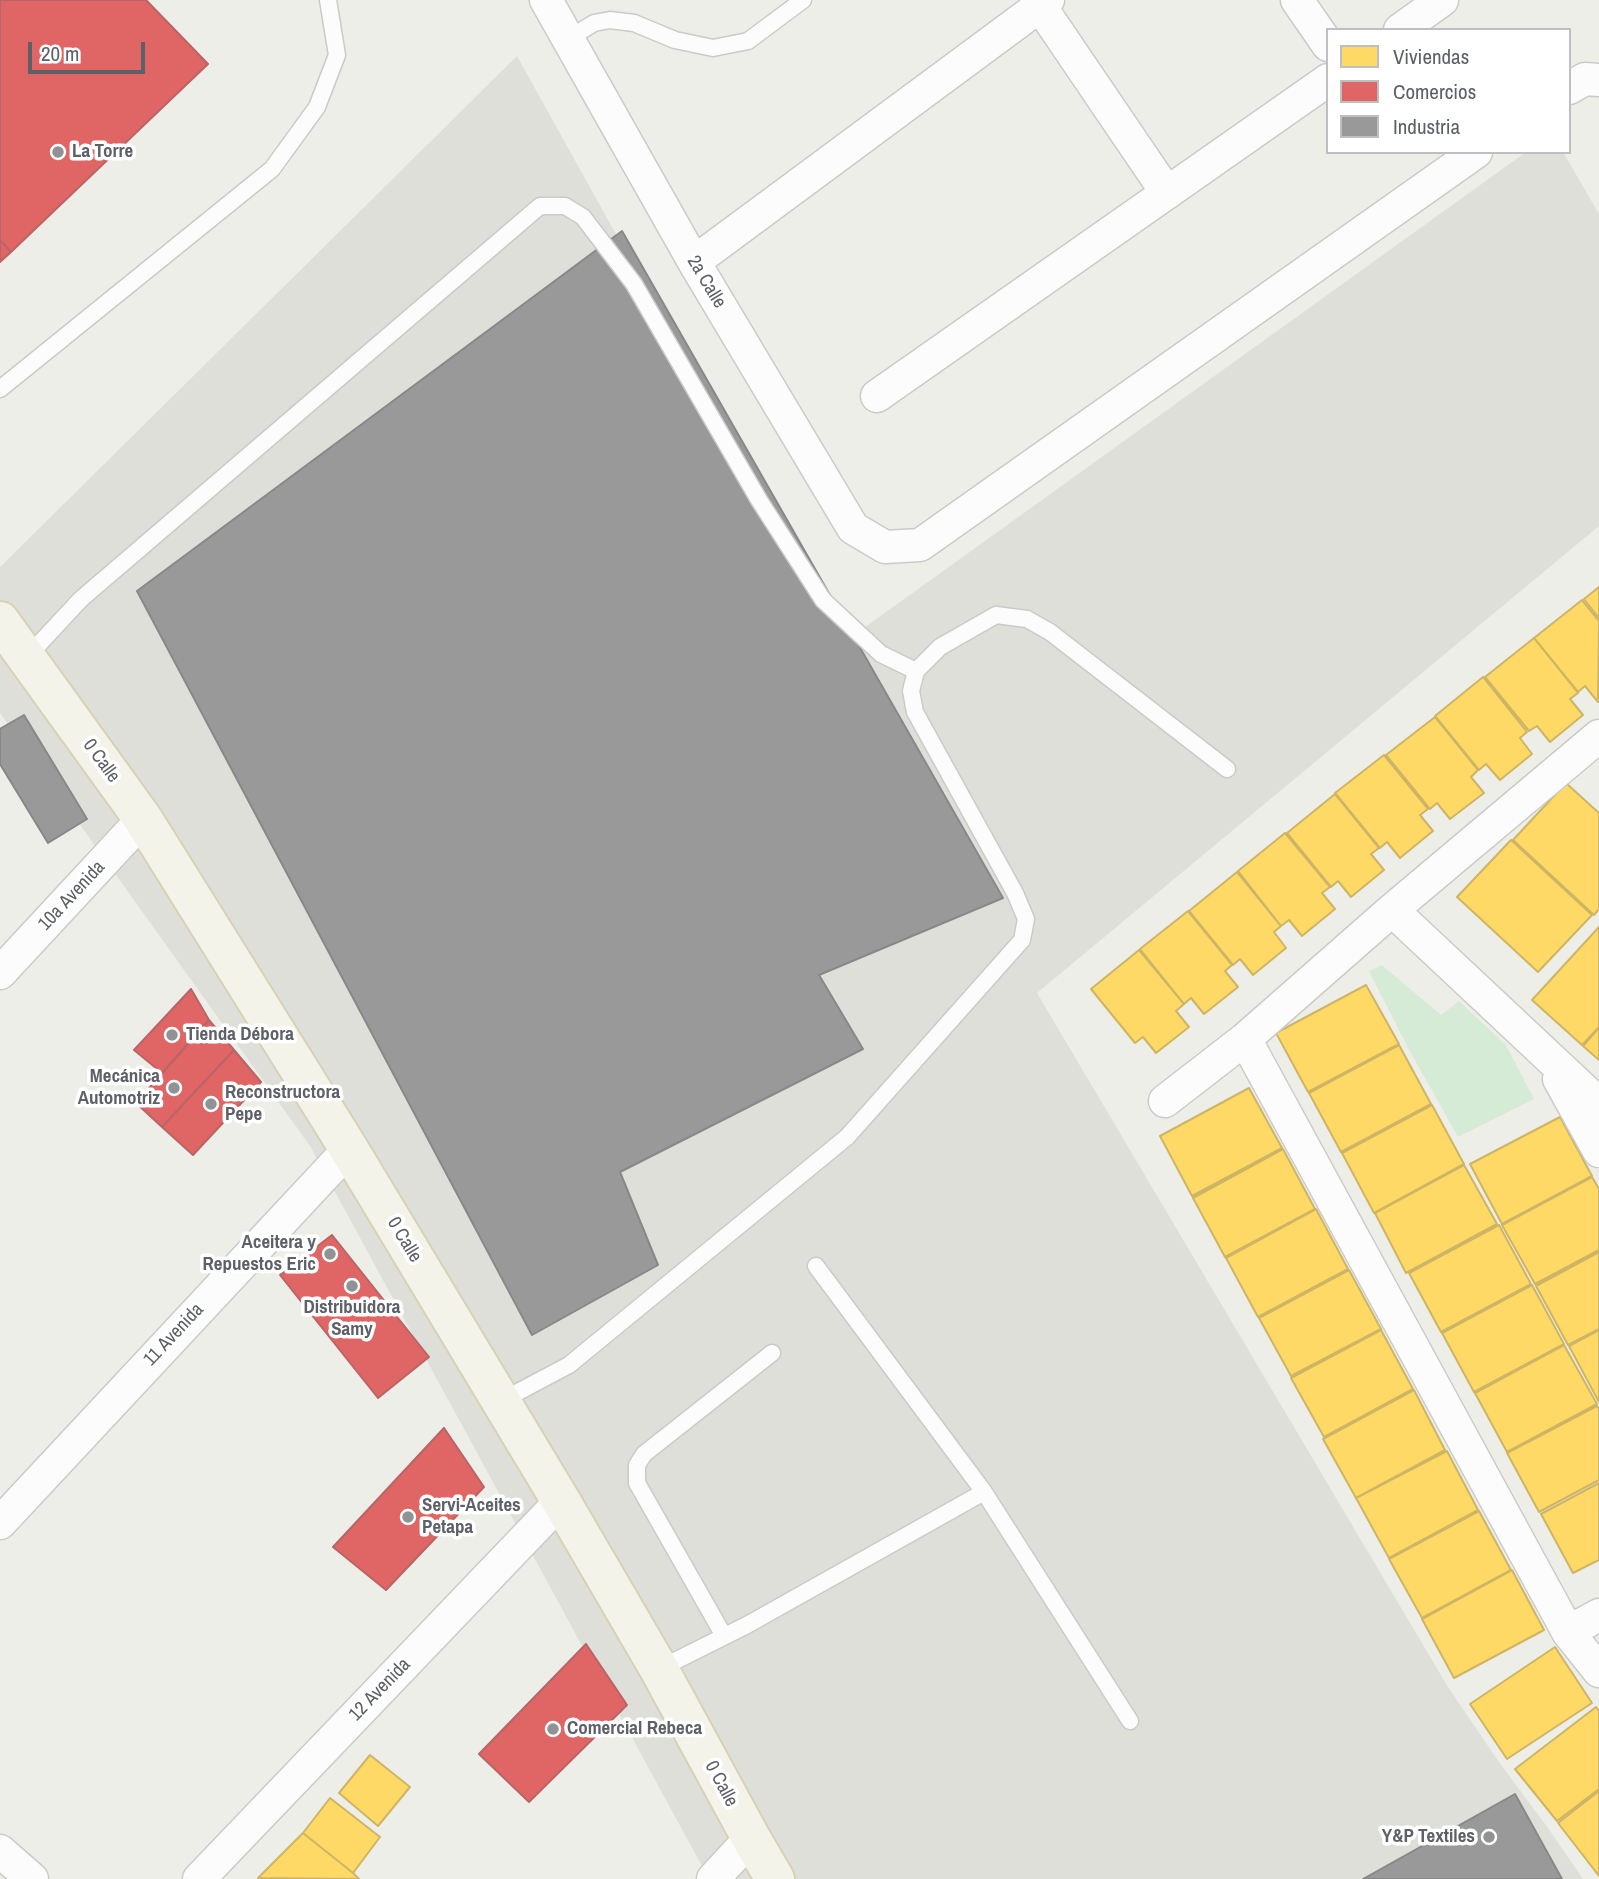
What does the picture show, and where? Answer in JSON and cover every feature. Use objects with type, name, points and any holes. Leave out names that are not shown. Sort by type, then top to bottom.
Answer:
[{"type":"main road","name":"0 Calle","points":[[0,621],[143,819],[349,1149],[561,1501],[659,1669],[775,1879]]},
{"type":"street","name":"2a Calle","points":[[546,0],[694,262],[853,528],[885,547],[920,545],[1473,154]]},
{"type":"street","points":[[1297,0],[1326,42]]},
{"type":"street","points":[[1403,28],[1442,0]]},
{"type":"street","points":[[694,262],[1044,3],[1167,193]]},
{"type":"street","points":[[1571,87],[1585,79],[1599,80]]},
{"type":"street","points":[[877,397],[1326,81]]},
{"type":"street","points":[[1165,1101],[1245,1039],[1392,910],[1596,744]]},
{"type":"street","name":"10a Avenida","points":[[0,973],[143,819]]},
{"type":"street","points":[[1392,910],[1599,1104]]},
{"type":"street","points":[[1245,1039],[1568,1632],[1599,1671]]},
{"type":"street","points":[[1547,1056],[1599,1151]]},
{"type":"street","name":"11 Avenida","points":[[0,1523],[349,1149]]},
{"type":"street","name":"12 Avenida","points":[[199,1879],[561,1501]]},
{"type":"street","points":[[1568,1632],[1599,1615]]},
{"type":"street","points":[[713,1879],[751,1838]]},
{"type":"street","points":[[0,1851],[32,1879]]},
{"type":"lane","points":[[0,389],[272,169],[317,107],[337,55],[328,0]]},
{"type":"lane","points":[[568,38],[594,23],[610,20],[634,23],[675,40],[713,48],[748,41],[803,0]]},
{"type":"lane","points":[[27,657],[81,599],[540,206],[565,206],[583,217],[634,284],[759,500],[823,600],[881,654],[916,671]]},
{"type":"lane","points":[[501,1401],[569,1366],[847,1137],[1022,940],[1026,919],[1015,893],[915,712],[911,691],[916,671],[940,647],[996,615],[1027,619],[1050,632],[1227,769]]},
{"type":"lane","points":[[816,1266],[984,1492],[1130,1721]]},
{"type":"lane","points":[[723,1636],[637,1483],[637,1465],[644,1454],[772,1353]]},
{"type":"lane","points":[[659,1669],[747,1625],[984,1492]]},
{"type":"shaded area","points":[[517,56],[843,643],[1523,154],[1564,154],[1599,214],[1599,526],[1037,993],[1448,1687],[1583,1879],[709,1879],[310,1146],[0,713],[0,567]]},
{"type":"green space","points":[[1382,965],[1441,1015],[1459,1001],[1506,1045],[1534,1099],[1458,1137],[1369,971]]},
{"type":"building: Viviendas","points":[[1599,587],[1599,618],[1584,599]]},
{"type":"building: Viviendas","points":[[1582,600],[1599,621],[1598,702],[1585,686],[1578,692],[1534,638]]},
{"type":"building: Viviendas","points":[[1534,638],[1578,693],[1570,699],[1583,715],[1550,742],[1537,726],[1529,731],[1485,677]]},
{"type":"building: Viviendas","points":[[1483,677],[1527,732],[1520,738],[1532,754],[1500,780],[1486,764],[1479,770],[1435,716]]},
{"type":"building: Viviendas","points":[[1435,717],[1478,770],[1471,777],[1484,793],[1450,819],[1437,803],[1430,809],[1386,755]]},
{"type":"building: Viviendas","points":[[1384,755],[1428,809],[1420,815],[1433,831],[1400,858],[1387,842],[1380,848],[1335,793]]},
{"type":"building: Viviendas","points":[[1566,783],[1599,813],[1599,909],[1594,915],[1513,840]]},
{"type":"building: Viviendas","points":[[1335,794],[1379,848],[1371,854],[1384,870],[1351,897],[1338,881],[1331,887],[1287,833]]},
{"type":"building: Viviendas","points":[[1285,833],[1330,887],[1322,893],[1335,909],[1302,936],[1289,920],[1281,926],[1238,871]]},
{"type":"building: Viviendas","points":[[1511,840],[1592,915],[1538,972],[1457,897]]},
{"type":"building: Viviendas","points":[[1237,872],[1281,926],[1274,932],[1286,948],[1253,975],[1240,959],[1233,965],[1189,911]]},
{"type":"building: Viviendas","points":[[1188,911],[1232,965],[1225,971],[1238,987],[1204,1014],[1191,998],[1184,1004],[1140,949]]},
{"type":"building: Viviendas","points":[[1599,927],[1599,1027],[1582,1045],[1532,1000]]},
{"type":"building: Viviendas","points":[[1139,950],[1184,1004],[1176,1011],[1189,1027],[1156,1053],[1143,1037],[1135,1043],[1091,989]]},
{"type":"building: Viviendas","points":[[1366,985],[1399,1044],[1308,1092],[1276,1033]]},
{"type":"building: Viviendas","points":[[1599,1028],[1599,1060],[1583,1046]]},
{"type":"building: Viviendas","points":[[1399,1045],[1431,1104],[1341,1152],[1309,1093]]},
{"type":"building: Viviendas","points":[[1249,1088],[1282,1148],[1192,1196],[1160,1136]]},
{"type":"building: Viviendas","points":[[1432,1105],[1464,1164],[1374,1213],[1342,1153]]},
{"type":"building: Viviendas","points":[[1560,1117],[1592,1176],[1502,1224],[1470,1164]]},
{"type":"building: Viviendas","points":[[1283,1149],[1315,1209],[1225,1257],[1193,1198]]},
{"type":"building: Viviendas","points":[[1464,1165],[1497,1224],[1406,1273],[1375,1213]]},
{"type":"building: Viviendas","points":[[1592,1177],[1599,1189],[1599,1250],[1535,1284],[1502,1225]]},
{"type":"building: Viviendas","points":[[1316,1209],[1348,1269],[1258,1317],[1226,1258]]},
{"type":"building: Viviendas","points":[[1499,1225],[1531,1284],[1441,1332],[1409,1273]]},
{"type":"building: Viviendas","points":[[1599,1252],[1599,1329],[1568,1345],[1536,1286]]},
{"type":"building: Viviendas","points":[[1349,1270],[1381,1329],[1291,1376],[1259,1318]]},
{"type":"building: Viviendas","points":[[1532,1285],[1564,1344],[1474,1392],[1442,1333]]},
{"type":"building: Viviendas","points":[[1381,1330],[1413,1389],[1324,1437],[1291,1378]]},
{"type":"building: Viviendas","points":[[1599,1330],[1599,1402],[1569,1346]]},
{"type":"building: Viviendas","points":[[1564,1345],[1597,1404],[1507,1452],[1475,1393]]},
{"type":"building: Viviendas","points":[[1414,1390],[1445,1450],[1356,1498],[1323,1439]]},
{"type":"building: Viviendas","points":[[1597,1406],[1599,1480],[1539,1512],[1507,1453]]},
{"type":"building: Viviendas","points":[[1447,1451],[1478,1510],[1389,1558],[1356,1498]]},
{"type":"building: Viviendas","points":[[1599,1483],[1599,1560],[1573,1573],[1541,1514]]},
{"type":"building: Viviendas","points":[[1479,1511],[1511,1570],[1422,1618],[1389,1559]]},
{"type":"building: Viviendas","points":[[1512,1570],[1544,1630],[1454,1678],[1422,1619]]},
{"type":"building: Viviendas","points":[[1555,1647],[1592,1703],[1507,1759],[1470,1704]]},
{"type":"building: Viviendas","points":[[1596,1707],[1599,1711],[1599,1789],[1557,1821],[1515,1769]]},
{"type":"building: Viviendas","points":[[370,1755],[410,1787],[378,1826],[339,1793]]},
{"type":"building: Viviendas","points":[[1599,1791],[1599,1876],[1558,1823]]},
{"type":"building: Viviendas","points":[[330,1798],[380,1837],[353,1873],[303,1833]]},
{"type":"building: Viviendas","points":[[303,1833],[353,1873],[359,1879],[258,1878]]},
{"type":"building: Comercios","name":"La Torre","points":[[0,0],[146,0],[208,64],[11,252],[0,240]]},
{"type":"building: Comercios","points":[[0,240],[11,252],[0,262]]},
{"type":"building: Comercios","name":"Tienda Débora","points":[[191,989],[209,1020],[162,1073],[134,1050]]},
{"type":"building: Comercios","name":"Mecánica Automotriz","points":[[209,1020],[234,1050],[162,1127],[136,1103]]},
{"type":"building: Comercios","name":"Reconstructora Pepe","points":[[234,1050],[261,1082],[193,1155],[162,1127]]},
{"type":"building: Comercios","points":[[332,1235],[429,1357],[378,1398],[280,1275]]},
{"type":"building: Comercios","name":"Servi-Aceites Petapa","points":[[444,1428],[484,1487],[386,1590],[333,1547]]},
{"type":"building: Comercios","name":"Comercial Rebeca","points":[[586,1644],[627,1705],[529,1802],[479,1754]]},
{"type":"building: Industria","points":[[622,231],[1003,898],[819,975],[863,1049],[620,1172],[658,1265],[532,1335],[137,591]]},
{"type":"building: Industria","points":[[24,715],[87,819],[48,843],[0,764],[0,729]]},
{"type":"building: Industria","name":"Y&P Textiles","points":[[1515,1794],[1562,1879],[1363,1879]]},
{"type":"place","name":"La Torre","points":[[58,152]]},
{"type":"place","name":"Tienda Débora","points":[[172,1035]]},
{"type":"place","name":"Mecánica Automotriz","points":[[174,1088]]},
{"type":"place","name":"Reconstructora Pepe","points":[[211,1104]]},
{"type":"place","name":"Aceitera y Repuestos Eric","points":[[330,1254]]},
{"type":"place","name":"Distribuidora Samy","points":[[352,1286]]},
{"type":"place","name":"Servi-Aceites Petapa","points":[[408,1517]]},
{"type":"place","name":"Comercial Rebeca","points":[[553,1729]]},
{"type":"place","name":"Y&P Textiles","points":[[1489,1837]]}]
